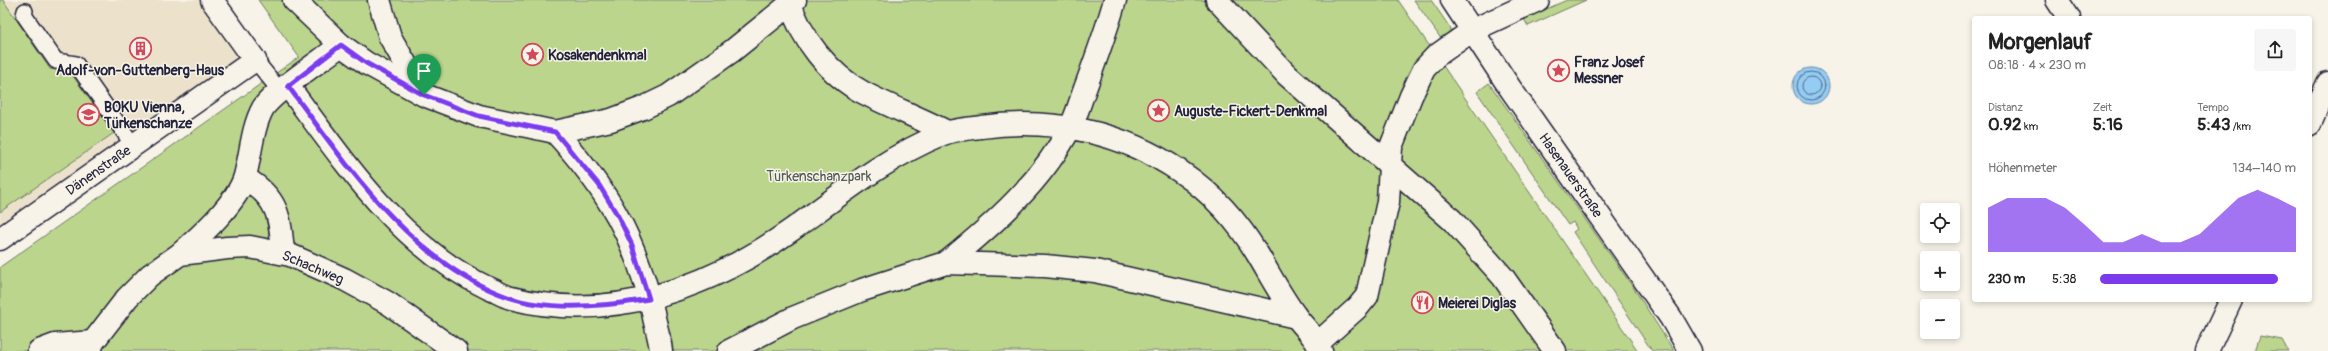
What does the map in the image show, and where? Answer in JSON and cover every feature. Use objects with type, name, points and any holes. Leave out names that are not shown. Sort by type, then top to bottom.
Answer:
[{"type":"street","points":[[212,0],[255,60]]},
{"type":"street","points":[[294,0],[341,45],[366,63],[424,95],[479,116],[555,132],[611,120],[643,108],[668,96],[732,51],[791,1],[800,26],[819,56],[840,77],[863,93],[947,132]]},
{"type":"street","points":[[379,0],[390,37],[424,95]]},
{"type":"street","points":[[946,263],[984,232],[1014,204],[1039,174],[1071,126],[1109,24],[1115,0]]},
{"type":"street","points":[[1217,0],[1287,75],[1390,168],[1452,220],[1504,277],[1555,351]]},
{"type":"street","name":"Hasenauerstraße","points":[[1452,0],[1510,88],[1671,318],[1690,351]]},
{"type":"street","points":[[285,89],[388,212],[428,250],[468,278],[509,297],[556,306],[615,305],[649,299],[700,282],[752,254],[790,230],[843,191],[904,152],[947,132],[1004,124],[1071,126],[1122,140],[1165,161],[1193,180],[1226,211],[1256,252],[1296,317],[1319,347],[1367,296],[1388,202],[1391,147],[1411,96],[1424,69],[1436,56],[1473,30],[1538,0]]},
{"type":"street","points":[[2056,0],[2068,16]]},
{"type":"street","points":[[180,254],[205,231],[226,208],[245,178],[258,120],[268,102],[341,45]]},
{"type":"street","name":"Dänenstraße","points":[[0,239],[255,60]]},
{"type":"street","points":[[2312,119],[2328,83]]},
{"type":"street","points":[[555,132],[599,185],[618,216],[632,245],[649,299],[661,351]]},
{"type":"street","points":[[245,178],[259,186],[276,207],[280,220],[283,253]]},
{"type":"street","name":"Schachweg","points":[[91,347],[126,298],[150,276],[180,254],[228,248],[250,248],[283,253],[344,279],[388,303],[456,351]]},
{"type":"street","points":[[729,351],[793,318],[862,290],[946,263],[1045,266],[1095,271],[1296,317]]},
{"type":"street","points":[[2207,351],[2230,302]]},
{"type":"street","points":[[39,351],[55,345],[91,347]]},
{"type":"lane","points":[[25,5],[24,15],[56,61],[76,64],[133,145]]},
{"type":"lane","points":[[255,60],[285,89]]},
{"type":"shaded area","name":"BOKU Vienna, Türkenschanze","points":[[0,0],[212,0],[255,60],[0,239]]},
{"type":"green space","points":[[0,0],[3,0],[50,69],[70,72],[114,133],[0,212]]},
{"type":"green space","name":"Türkenschanzpark","points":[[258,0],[1398,0],[1638,351],[0,351],[0,267],[299,57]]},
{"type":"green space","points":[[1414,0],[1431,0],[1455,35],[1444,43]]},
{"type":"green space","points":[[1567,0],[1586,0],[1528,26],[1524,19]]},
{"type":"green space","points":[[1489,83],[1633,287],[1674,351],[1652,351],[1573,232],[1577,229],[1573,222],[1568,225],[1477,92]]},
{"type":"green space","points":[[2260,336],[2282,340],[2288,351],[2255,351]]},
{"type":"water","points":[[1815,68],[1824,73],[1828,79],[1828,93],[1824,99],[1815,104],[1807,104],[1798,99],[1794,93],[1793,82],[1798,73],[1804,69]]},
{"type":"place","name":"Adolf-von-Guttenberg-Haus","points":[[140,48]]},
{"type":"place","name":"Kosakendenkmal","points":[[532,55]]},
{"type":"place","name":"Franz Josef Messner","points":[[1559,70]]},
{"type":"place","name":"Auguste-Fickert-Denkmal","points":[[1158,111]]},
{"type":"place","name":"BOKU Vienna, Türkenschanze","points":[[88,115]]},
{"type":"place","name":"Meierei Diglas","points":[[1423,303]]},
{"type":"route","points":[[341,45],[366,63],[424,95],[479,116],[511,124],[555,132],[573,151],[599,185],[618,216],[632,245],[649,299],[615,305],[556,306],[509,297],[468,278],[428,250],[388,212],[343,160],[288,86],[341,45]]}]
